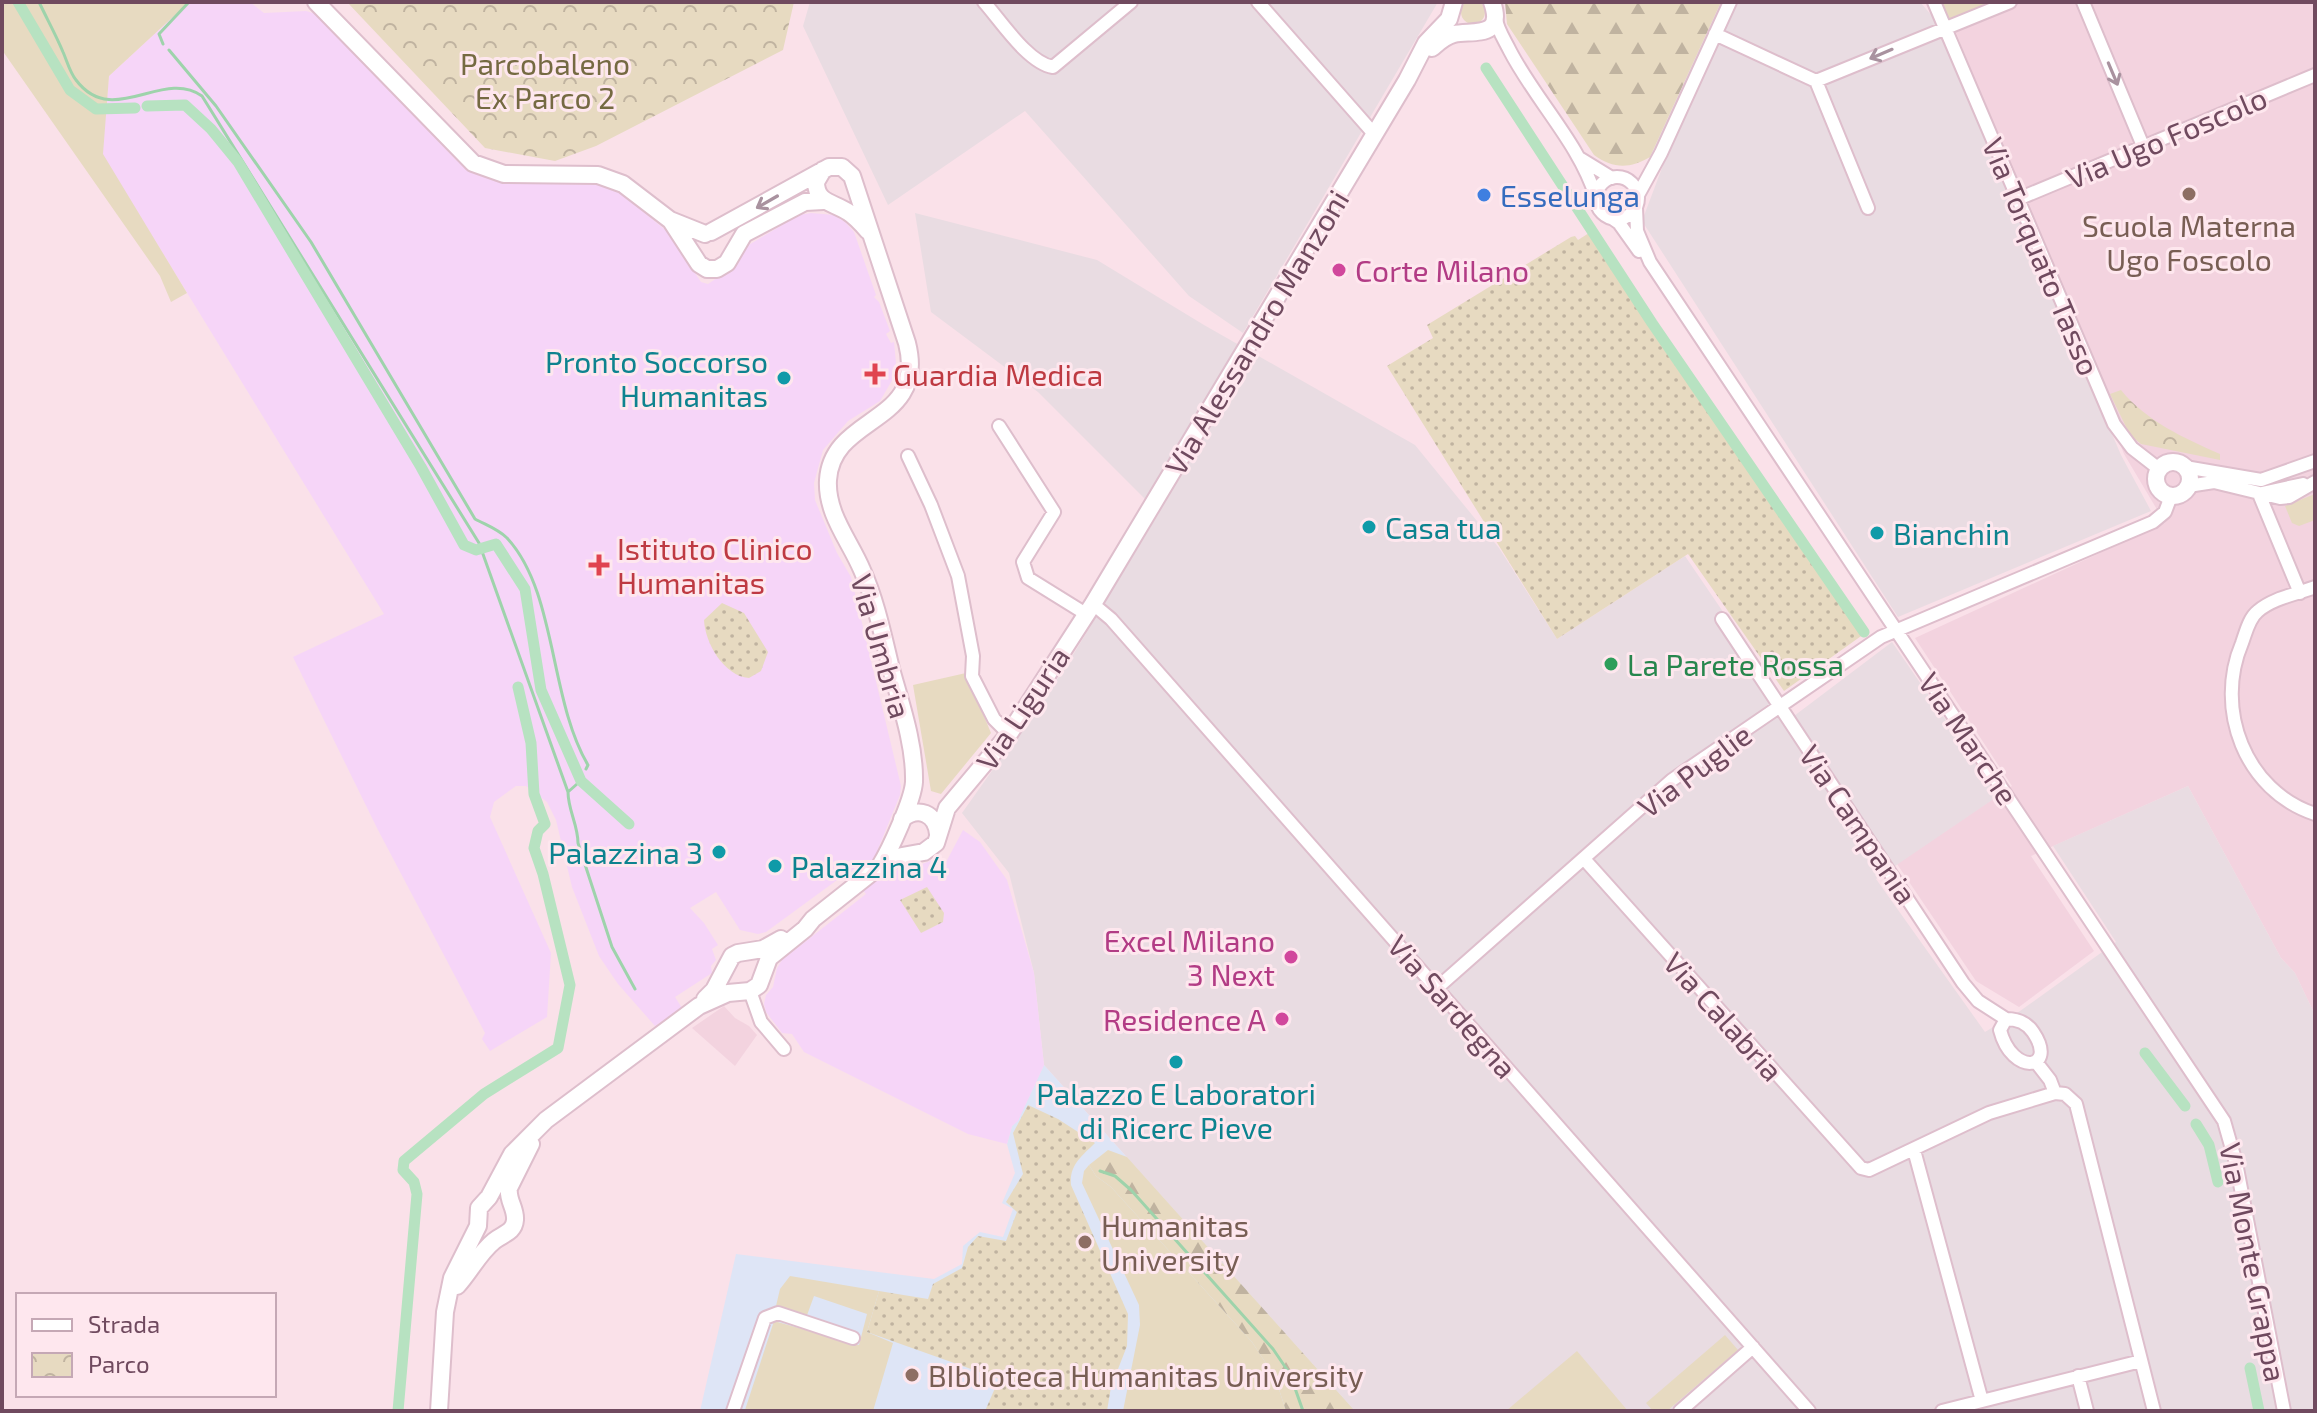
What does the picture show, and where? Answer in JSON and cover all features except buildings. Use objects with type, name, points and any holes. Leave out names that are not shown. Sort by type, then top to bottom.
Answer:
[{"type":"street","points":[[314,2],[473,163],[504,174],[598,175],[611,178],[670,220],[725,237],[732,252]]},
{"type":"street","points":[[984,2],[1032,57],[1045,66],[1059,64],[1131,2]]},
{"type":"street","points":[[1258,2],[1375,135]]},
{"type":"street","points":[[1612,218],[1625,218],[1637,202],[1730,2]]},
{"type":"street","name":"Via Torquato Tasso","points":[[1934,2],[2114,424],[2132,448],[2159,469]]},
{"type":"street","points":[[2083,2],[2143,146]]},
{"type":"street","points":[[1816,81],[2005,3]]},
{"type":"street","name":"Via Alessandro Manzoni","points":[[1089,609],[1375,135],[1426,43],[1447,22],[1452,7]]},
{"type":"street","name":"Via Alessandro Manzoni","points":[[1452,7],[1458,28],[1474,34]]},
{"type":"street","points":[[1474,34],[1489,27],[1494,8]]},
{"type":"street","points":[[1494,8],[1497,27],[1518,65],[1579,157],[1600,210],[1619,223],[1635,247],[1650,262]]},
{"type":"street","points":[[1474,34],[1492,39],[1518,65]]},
{"type":"street","name":"Via Alessandro Manzoni","points":[[1418,59],[1448,36],[1474,34]]},
{"type":"street","points":[[1715,34],[1816,81],[1868,208]]},
{"type":"street","name":"Via Ugo Foscolo","points":[[2018,199],[2315,75]]},
{"type":"street","points":[[1579,157],[1631,183],[1637,202],[1637,231],[1650,262]]},
{"type":"street","points":[[1596,197],[1601,185],[1631,176],[1654,163]]},
{"type":"street","points":[[694,253],[696,243],[708,233],[727,226],[834,166],[848,171],[854,182],[869,232]]},
{"type":"street","points":[[823,170],[815,185],[829,203],[855,217],[869,232]]},
{"type":"street","points":[[670,220],[699,264],[711,270],[725,266],[744,234],[805,202],[847,200],[852,195],[854,182]]},
{"type":"street","name":"Via Umbria","points":[[869,232],[907,343],[911,357],[910,371],[908,382],[895,405],[857,430],[837,451],[828,478],[831,507],[863,570],[878,619],[913,760],[914,785],[899,825]]},
{"type":"street","name":"Via Marche","points":[[1650,262],[2221,1115]]},
{"type":"street","name":"Via Sardegna","points":[[999,426],[1054,512],[1023,562],[1028,578],[1089,609],[1122,631],[1809,1411]]},
{"type":"street","points":[[908,456],[958,576],[973,656],[972,676],[994,719],[1009,734]]},
{"type":"street","points":[[2315,461],[2261,480],[2172,462],[2159,469],[2157,483],[2164,494],[2171,496],[2179,495],[2188,486],[2214,482],[2268,497],[2289,497],[2315,482]]},
{"type":"street","points":[[2185,467],[2189,475],[2188,486]]},
{"type":"street","points":[[2259,494],[2300,593]]},
{"type":"street","name":"Via Puglie","points":[[1437,988],[1672,780],[1881,637],[2153,522],[2165,512],[2171,496]]},
{"type":"street","points":[[2315,587],[2269,604],[2252,619],[2235,658],[2230,684],[2231,710],[2237,735],[2248,759],[2263,780],[2283,798],[2315,814]]},
{"type":"street","name":"Via Liguria","points":[[938,834],[947,808],[1009,734],[1089,609]]},
{"type":"street","name":"Via Campania","points":[[1722,619],[1963,983],[1978,1001],[2006,1019],[2015,1019],[2027,1025],[2033,1032],[2041,1048],[2036,1062],[2020,1062],[2007,1048],[2000,1030],[2006,1019]]},
{"type":"street","points":[[699,1006],[714,990],[732,956],[770,946],[813,919],[880,866],[933,847],[938,834],[935,821],[925,813],[914,785]]},
{"type":"street","name":"Via Liguria","points":[[925,813],[947,808]]},
{"type":"street","points":[[880,866],[899,825],[914,812],[925,813]]},
{"type":"street","points":[[899,825],[902,846],[915,853]]},
{"type":"street","name":"Via Calabria","points":[[1585,860],[1865,1170],[1914,1150]]},
{"type":"street","points":[[439,1411],[445,1312],[452,1278],[478,1226],[477,1213],[512,1154],[546,1120],[699,1006],[718,996],[745,991],[762,982],[769,958],[813,919]]},
{"type":"street","points":[[749,952],[759,958],[765,969]]},
{"type":"street","points":[[725,971],[729,983],[745,991],[761,1022],[784,1049]]},
{"type":"street","name":"Via Campania","points":[[2036,1062],[2050,1080],[2055,1093],[2065,1094],[2076,1104],[2154,1411]]},
{"type":"street","points":[[1982,1401],[1914,1150],[1989,1113],[2055,1093]]},
{"type":"street","name":"Via Monte Grappa","points":[[2221,1115],[2230,1137],[2284,1411]]},
{"type":"street","points":[[478,1226],[486,1235],[498,1237],[507,1234],[513,1226],[515,1219],[508,1196],[514,1175],[546,1120]]},
{"type":"street","points":[[483,1203],[501,1200],[512,1207]]},
{"type":"street","points":[[450,1293],[498,1237]]},
{"type":"street","points":[[733,1411],[765,1318],[771,1314],[778,1313],[853,1338]]},
{"type":"street","points":[[1680,1411],[1753,1347]]},
{"type":"street","points":[[1942,1411],[2141,1361]]},
{"type":"street","points":[[2078,1376],[2087,1411]]},
{"type":"shaded area","name":"Istituto Clinico Humanitas","points":[[189,2],[250,2],[264,13],[306,11],[320,15],[456,160],[492,180],[601,183],[614,188],[668,232],[701,282],[708,284],[738,264],[747,246],[799,215],[834,215],[854,232],[876,295],[874,297],[890,331],[886,334],[891,343],[894,342],[894,377],[880,401],[848,421],[823,450],[814,483],[815,500],[837,553],[851,577],[901,786],[876,854],[892,874],[906,864],[933,860],[945,864],[963,830],[980,842],[1007,880],[1034,973],[1044,1065],[1018,1121],[1012,1126],[1007,1144],[968,1134],[804,1052],[792,1034],[782,1033],[766,1012],[766,995],[773,987],[782,960],[866,894],[848,872],[766,932],[758,934],[740,930],[716,892],[690,908],[718,945],[712,949],[716,960],[711,966],[712,973],[675,997],[682,1008],[655,1026],[618,984],[599,956],[572,887],[556,820],[547,802],[526,786],[516,786],[494,802],[490,817],[551,953],[547,1017],[490,1051],[482,1039],[485,1033],[378,830],[293,657],[384,614],[102,154],[109,76]]},
{"type":"shaded area","points":[[810,2],[1438,2],[1243,333],[1189,296],[1025,111],[888,205],[803,26]]},
{"type":"shaded area","points":[[1721,2],[1920,2],[1933,17],[2121,455],[2151,511],[1898,617],[1642,221],[1665,160],[1650,157]]},
{"type":"shaded area","points":[[2010,2],[2315,2],[2315,1015],[2295,973],[2281,958],[2188,786],[2031,856],[2094,951],[2019,1007],[1976,981],[1897,864],[2012,786],[1915,638],[2165,523],[2124,454],[1953,25]]},
{"type":"shaded area","points":[[915,213],[1097,260],[1415,445],[1499,548],[1557,639],[1685,556],[1794,716],[1892,642],[1998,796],[1876,879],[1985,1032],[2020,1011],[2116,942],[2053,846],[2188,786],[2281,958],[2295,973],[2315,1015],[2315,1411],[1355,1411],[1044,1065],[1034,973],[1009,873],[962,813],[1065,668],[1159,513],[1038,392],[931,312]]},
{"type":"shaded area","points":[[724,1006],[757,1035],[735,1066],[692,1028]]},
{"type":"shaded area","name":"Humanitas University","points":[[1044,1065],[1355,1411],[700,1411],[736,1254],[934,1279],[962,1264],[963,1246],[980,1232],[1003,1237],[1013,1209],[1002,1203],[1015,1173],[1007,1144],[1012,1126],[1018,1120]]},
{"type":"green space","points":[[1473,0],[1484,7],[1485,12],[1478,23],[1473,24],[1462,17],[1461,12],[1468,1]]},
{"type":"green space","points":[[2,2],[189,2],[109,76],[103,154],[187,293],[171,302],[160,276],[2,50]]},
{"type":"green space","name":"Parcobaleno Ex Parco 2","points":[[347,2],[794,2],[783,50],[596,146],[555,161],[485,148]]},
{"type":"green space","points":[[1505,2],[1721,2],[1650,157],[1622,166],[1594,155],[1507,24]]},
{"type":"green space","points":[[1941,2],[1993,2],[1993,4],[1950,22]]},
{"type":"green space","points":[[1589,233],[1864,634],[1784,691],[1688,554],[1557,639],[1387,366],[1433,338],[1427,325],[1571,237],[1575,236],[1578,240]]},
{"type":"green space","points":[[2121,390],[2154,420],[2220,454],[2220,460],[2141,444],[2130,435],[2110,394]]},
{"type":"green space","points":[[2315,494],[2315,520],[2299,526],[2292,523],[2285,506]]},
{"type":"green space","points":[[722,603],[744,613],[768,652],[761,671],[749,678],[724,665],[708,638],[704,620]]},
{"type":"green space","points":[[966,673],[991,733],[941,794],[931,791],[913,685]]},
{"type":"green space","points":[[927,887],[944,913],[943,922],[921,933],[900,900]]},
{"type":"green space","points":[[1028,1105],[1058,1119],[1095,1143],[1074,1166],[1071,1185],[1128,1314],[1127,1346],[1111,1387],[1107,1411],[985,1411],[999,1379],[867,1332],[879,1291],[928,1299],[933,1284],[962,1268],[968,1247],[978,1236],[1006,1241],[1017,1212],[1006,1202],[1023,1174],[1013,1133]]},
{"type":"green space","points":[[1108,1150],[1127,1157],[1355,1411],[1286,1411],[1275,1377],[1252,1342],[1111,1187],[1096,1176],[1089,1165]]},
{"type":"green space","points":[[1089,1165],[1252,1342],[1275,1377],[1286,1411],[1123,1411],[1140,1325],[1139,1305],[1082,1183],[1084,1171]]},
{"type":"green space","points":[[790,1276],[879,1291],[867,1332],[893,1343],[873,1411],[745,1410],[774,1321],[859,1345],[867,1314],[814,1296],[806,1318],[776,1306],[780,1289]]},
{"type":"green space","points":[[1725,1335],[1738,1350],[1667,1411],[1653,1411],[1646,1403]]},
{"type":"green space","points":[[1577,1351],[1628,1411],[1506,1411]]},
{"type":"waterway","points":[[18,2],[70,90],[96,109],[135,108]]},
{"type":"waterway","points":[[39,2],[72,74],[90,94],[106,99],[122,99],[171,89],[187,89],[202,96],[479,543],[568,792],[578,843],[612,947],[635,989]]},
{"type":"waterway","points":[[163,44],[159,34],[189,2]]},
{"type":"waterway","points":[[169,50],[216,106],[311,242],[475,519],[507,538],[523,561],[544,616],[566,709],[575,739],[588,765],[586,769]]},
{"type":"waterway","points":[[1486,68],[1652,323],[1864,632]]},
{"type":"waterway","points":[[147,106],[185,105],[211,129],[238,162],[421,467],[464,545],[476,550],[496,544],[525,589],[541,690],[581,781],[629,824]]},
{"type":"waterway","points":[[398,1411],[417,1194],[414,1182],[403,1170],[404,1161],[484,1094],[558,1048],[570,985],[534,848],[538,831],[545,824],[534,794],[531,743],[518,687]]},
{"type":"waterway","points":[[568,792],[577,784]]},
{"type":"waterway","points":[[2145,1053],[2185,1106]]},
{"type":"waterway","points":[[2196,1124],[2209,1145],[2218,1182]]},
{"type":"waterway","points":[[1100,1171],[1115,1176],[1131,1190],[1273,1349],[1290,1374],[1303,1411]]},
{"type":"waterway","points":[[2250,1368],[2259,1411]]},
{"type":"place","name":"Scuola Materna Ugo Foscolo","points":[[2189,194]]},
{"type":"place","name":"Esselunga","points":[[1484,195]]},
{"type":"place","name":"Corte Milano","points":[[1339,270]]},
{"type":"place","name":"Guardia Medica","points":[[875,374]]},
{"type":"place","name":"Pronto Soccorso Humanitas","points":[[784,378]]},
{"type":"place","name":"Casa tua","points":[[1369,527]]},
{"type":"place","name":"Bianchin","points":[[1877,533]]},
{"type":"place","name":"Istituto Clinico Humanitas","points":[[599,565]]},
{"type":"place","name":"La Parete Rossa","points":[[1611,664]]},
{"type":"place","name":"Palazzina 3","points":[[719,852]]},
{"type":"place","name":"Palazzina 4","points":[[775,866]]},
{"type":"place","name":"Excel Milano 3 Next","points":[[1291,957]]},
{"type":"place","name":"Residence A","points":[[1282,1019]]},
{"type":"place","name":"Palazzo E Laboratori di Ricerc Pieve","points":[[1176,1062]]},
{"type":"place","name":"Humanitas University","points":[[1085,1242]]},
{"type":"place","name":"BIblioteca Humanitas University","points":[[912,1375]]}]
